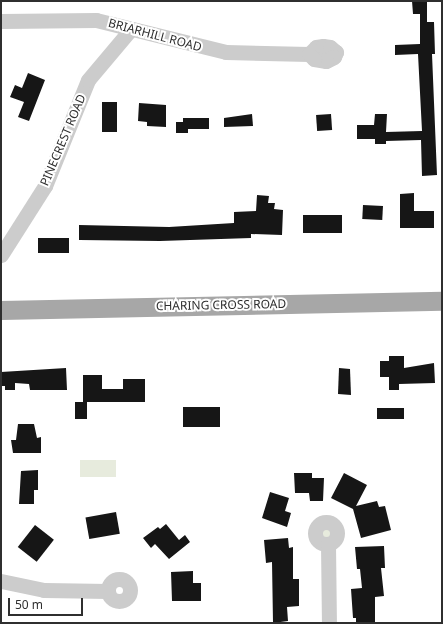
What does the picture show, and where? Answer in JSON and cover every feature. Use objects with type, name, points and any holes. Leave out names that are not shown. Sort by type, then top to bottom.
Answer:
[{"type":"main road","name":"CHARING CROSS ROAD","points":[[1,310],[442,301]]},
{"type":"street","name":"BRIARHILL ROAD","points":[[1,21],[96,20],[226,52],[309,54]]},
{"type":"street","name":"PINECREST ROAD","points":[[1,255],[45,186],[88,80],[131,29]]},
{"type":"street","points":[[328,544],[329,623]]},
{"type":"street","points":[[1,582],[44,590],[108,591]]},
{"type":"shaded area","points":[[80,460],[116,460],[116,477],[80,477]]},
{"type":"shaded area","points":[[327,526],[331,528],[333,532],[331,536],[327,538],[323,536],[321,532],[323,528]]},
{"type":"building","points":[[412,1],[427,1],[427,22],[434,22],[435,54],[432,54],[437,175],[422,176],[421,140],[386,141],[386,144],[375,144],[375,139],[357,139],[357,125],[374,125],[375,114],[387,114],[386,132],[422,131],[418,54],[395,55],[395,45],[420,44],[420,14],[413,14]]},
{"type":"building","points":[[28,73],[45,80],[29,121],[18,117],[24,102],[10,97],[15,85],[22,88]]},
{"type":"building","points":[[102,102],[117,102],[117,132],[102,132]]},
{"type":"building","points":[[139,103],[166,105],[166,127],[147,126],[147,122],[138,121]]},
{"type":"building","points":[[252,114],[253,126],[224,127],[224,118]]},
{"type":"building","points":[[331,114],[332,130],[317,131],[316,115]]},
{"type":"building","points":[[183,118],[209,118],[209,129],[188,129],[188,133],[176,133],[176,122],[183,122]]},
{"type":"building","points":[[414,193],[414,211],[434,211],[434,228],[400,228],[400,194]]},
{"type":"building","points":[[257,195],[269,196],[268,203],[275,203],[274,209],[283,210],[282,235],[251,234],[251,238],[160,241],[79,240],[79,225],[169,227],[234,223],[234,212],[256,211]]},
{"type":"building","points":[[363,205],[383,206],[382,220],[362,219]]},
{"type":"building","points":[[303,215],[342,215],[342,233],[303,233]]},
{"type":"building","points":[[38,238],[69,238],[69,253],[38,253]]},
{"type":"building","points":[[389,356],[404,356],[404,368],[434,363],[435,383],[399,384],[399,390],[389,390],[389,377],[380,377],[380,361],[389,361]]},
{"type":"building","points":[[66,368],[67,390],[30,390],[29,384],[15,383],[15,390],[5,390],[5,386],[1,386],[1,372]]},
{"type":"building","points":[[339,368],[350,369],[351,395],[338,394]]},
{"type":"building","points":[[83,375],[102,375],[102,389],[123,389],[123,379],[145,379],[145,402],[83,402]]},
{"type":"building","points":[[75,402],[87,402],[87,419],[75,419]]},
{"type":"building","points":[[183,407],[220,407],[220,427],[183,427]]},
{"type":"building","points":[[377,408],[404,408],[404,419],[377,419]]},
{"type":"building","points":[[18,424],[34,424],[37,438],[41,437],[41,453],[13,453],[11,440],[16,440]]},
{"type":"building","points":[[38,470],[38,490],[34,490],[34,504],[19,504],[21,471]]},
{"type":"building","points":[[294,473],[312,473],[312,478],[324,478],[323,501],[310,501],[309,493],[295,493]]},
{"type":"building","points":[[344,473],[367,485],[356,506],[377,501],[379,507],[385,506],[391,530],[361,538],[353,509],[331,498]]},
{"type":"building","points":[[270,492],[289,498],[285,511],[291,513],[287,527],[262,518]]},
{"type":"building","points":[[116,512],[120,534],[89,539],[85,517]]},
{"type":"building","points":[[166,524],[179,540],[185,535],[190,542],[169,559],[155,544],[151,548],[143,538],[158,527],[160,529]]},
{"type":"building","points":[[35,525],[54,540],[37,562],[18,547]]},
{"type":"building","points":[[288,538],[289,548],[293,547],[293,579],[299,579],[299,606],[287,607],[288,621],[273,623],[272,562],[266,563],[264,540]]},
{"type":"building","points":[[384,546],[385,568],[381,568],[384,596],[375,597],[375,623],[356,623],[356,618],[353,618],[351,589],[362,588],[360,569],[357,569],[355,547]]},
{"type":"building","points":[[193,571],[193,583],[201,583],[201,601],[172,601],[171,572]]}]
